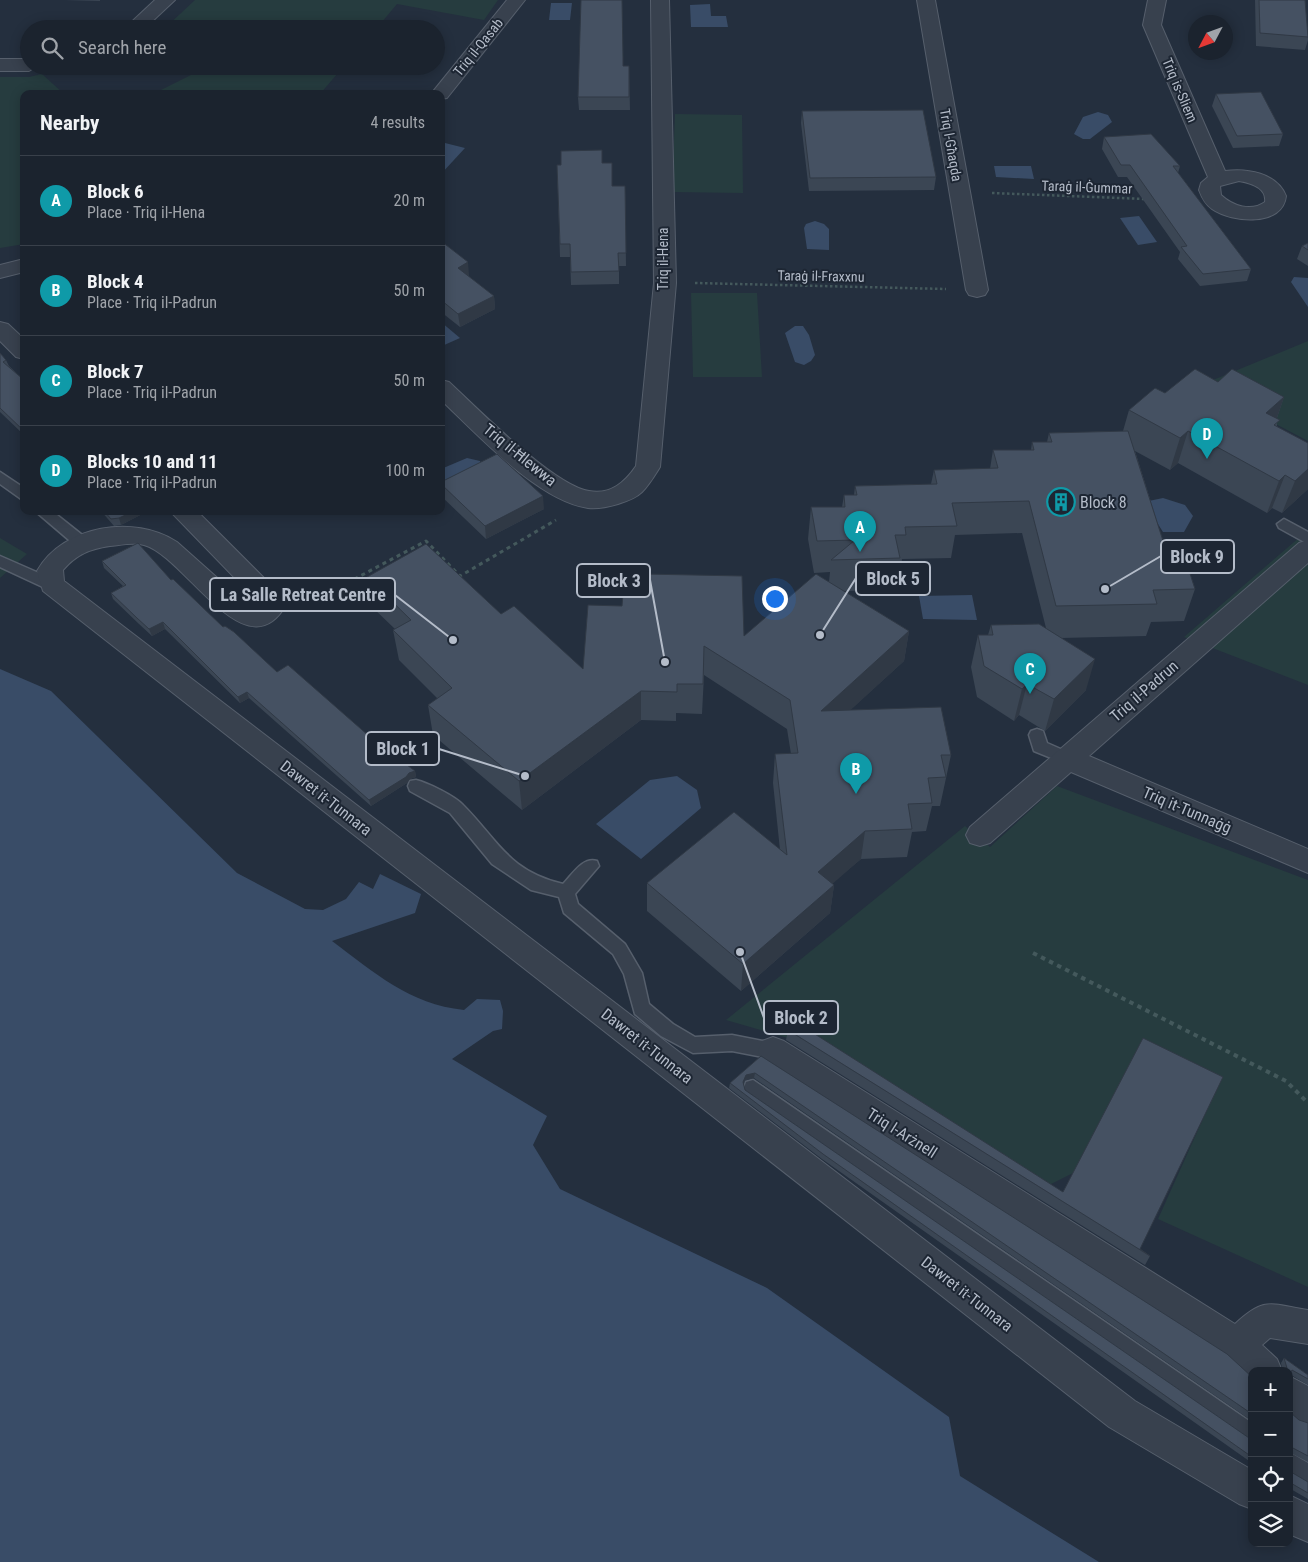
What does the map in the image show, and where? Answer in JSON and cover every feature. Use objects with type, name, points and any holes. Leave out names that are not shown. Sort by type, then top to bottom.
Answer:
[{"type":"street","points":[[143,20],[166,0]]},
{"type":"street","name":"Triq il-Qasab","points":[[443,90],[516,0]]},
{"type":"street","name":"Triq il-Hena","points":[[610,498],[633,488],[648,467],[664,283],[660,0]]},
{"type":"street","name":"Triq l-Għaqda","points":[[926,0],[977,290]]},
{"type":"street","name":"Triq is-Sliem","points":[[1157,0],[1152,25],[1218,178]]},
{"type":"street","points":[[0,65],[20,65]]},
{"type":"street","points":[[0,272],[20,266]]},
{"type":"street","points":[[0,328],[20,348]]},
{"type":"street","name":"Triq il-Ħlewwa","points":[[445,391],[529,466],[558,486],[584,499],[610,498]]},
{"type":"street","points":[[52,585],[49,571],[59,556],[81,542],[116,537],[149,537],[170,550],[242,614],[257,618],[268,613],[272,605],[268,597],[186,515]]},
{"type":"street","name":"Triq il-Padrun","points":[[980,835],[1066,758],[1308,549]]},
{"type":"street","name":"Dawret it-Tunnara","points":[[52,585],[1122,1414],[1248,1489]]},
{"type":"street","name":"Triq it-Tunnaġġ","points":[[1066,758],[1308,861]]},
{"type":"street","name":"Triq l-Arżnell","points":[[773,1052],[1236,1345]]},
{"type":"street","points":[[1261,1367],[1236,1345],[1264,1320],[1308,1327]]},
{"type":"street","points":[[1293,1397],[1308,1410]]},
{"type":"street","points":[[1293,1515],[1308,1524]]},
{"type":"lane","points":[[0,477],[20,493]]},
{"type":"lane","points":[[47,515],[81,542]]},
{"type":"lane","points":[[1284,524],[1308,539]]},
{"type":"lane","name":"Dawret it-Tunnara","points":[[0,561],[52,585]]},
{"type":"lane","points":[[1037,735],[1040,747],[1066,758]]},
{"type":"lane","points":[[416,786],[456,808],[498,859],[537,885],[566,892],[591,866]]},
{"type":"lane","name":"Triq l-Arżnell","points":[[566,892],[570,908],[619,948],[633,973],[642,1008],[667,1030],[693,1045],[732,1043],[773,1052]]},
{"type":"lane","points":[[753,1088],[1248,1433]]},
{"type":"lane","points":[[1293,1466],[1308,1476]]},
{"type":"path","name":"Taraġ il-Ġummar","points":[[959,192],[1146,199]]},
{"type":"path","name":"Taraġ il-Fraxxnu","points":[[664,283],[977,290]]},
{"type":"path","points":[[330,592],[426,541],[460,576],[565,514],[584,499]]},
{"type":"path","points":[[1033,953],[1286,1081],[1308,1103]]},
{"type":"green space","points":[[195,0],[498,0],[484,20],[397,4],[384,20],[174,20]]},
{"type":"green space","points":[[43,75],[60,90],[20,90],[20,245],[0,248],[0,77]]},
{"type":"green space","points":[[191,75],[336,75],[323,90],[161,90]]},
{"type":"green space","points":[[675,114],[742,115],[743,193],[672,192]]},
{"type":"green space","points":[[691,293],[757,293],[762,377],[693,377]]},
{"type":"green space","points":[[1308,341],[1308,441],[1201,385]]},
{"type":"green space","points":[[1308,530],[1308,685],[1184,637]]},
{"type":"green space","points":[[0,538],[27,554],[0,578]]},
{"type":"green space","points":[[1057,786],[1308,880],[1308,1287],[1158,1219],[1216,1090],[1138,1048],[1073,1173],[1049,1185],[805,1043],[726,1020],[965,826],[990,847]]},
{"type":"water","points":[[551,3],[572,3],[570,20],[549,20]]},
{"type":"water","points":[[710,4],[711,16],[726,16],[728,27],[691,27],[690,5]]},
{"type":"water","points":[[1098,112],[1108,115],[1112,122],[1090,139],[1083,139],[1074,134],[1083,117]]},
{"type":"water","points":[[445,143],[465,148],[445,170]]},
{"type":"water","points":[[994,166],[1031,166],[1034,179],[996,177]]},
{"type":"water","points":[[1139,216],[1157,242],[1138,245],[1120,218]]},
{"type":"water","points":[[815,221],[824,224],[829,229],[829,250],[807,249],[804,228],[806,224]]},
{"type":"water","points":[[1294,277],[1308,278],[1308,307],[1291,282]]},
{"type":"water","points":[[445,325],[460,338],[445,345]]},
{"type":"water","points":[[795,326],[803,326],[809,335],[815,355],[811,361],[804,365],[795,362],[785,333]]},
{"type":"water","points":[[467,458],[480,461],[482,466],[445,489],[445,467]]},
{"type":"water","points":[[1163,498],[1185,505],[1193,516],[1184,532],[1163,532],[1144,502]]},
{"type":"water","points":[[972,595],[977,620],[923,619],[919,596]]},
{"type":"water","points":[[0,669],[51,691],[237,873],[305,909],[323,910],[346,899],[359,882],[373,889],[380,874],[421,894],[415,913],[332,941],[393,985],[426,1001],[444,1007],[464,1010],[477,999],[500,1000],[503,1011],[502,1029],[493,1031],[452,1059],[547,1116],[533,1145],[560,1189],[767,1288],[949,1417],[960,1476],[1099,1562],[0,1562]]},
{"type":"water","points":[[677,776],[697,790],[701,808],[641,859],[596,824],[650,780]]},
{"type":"building","points":[[581,0],[622,0],[623,66],[629,66],[629,97],[578,97]]},
{"type":"building","points":[[1259,0],[1305,0],[1308,37],[1260,33]]},
{"type":"building","points":[[1261,92],[1283,134],[1237,136],[1216,94]]},
{"type":"building","points":[[923,110],[936,177],[810,178],[802,111]]},
{"type":"building","points":[[1151,134],[1180,166],[1173,166],[1251,269],[1203,274],[1181,247],[1187,246],[1130,165],[1121,165],[1104,137]]},
{"type":"building","points":[[602,150],[602,163],[612,163],[612,186],[625,186],[626,253],[618,253],[619,271],[571,272],[570,244],[560,244],[557,165],[561,165],[561,151]]},
{"type":"building","points":[[1308,243],[1308,250],[1302,246]]},
{"type":"building","points":[[445,244],[468,262],[458,268],[494,296],[458,314],[445,303]]},
{"type":"building","points":[[0,353],[6,360],[3,362],[20,377],[20,427],[0,408]]},
{"type":"building","points":[[1195,369],[1218,382],[1232,369],[1284,397],[1266,413],[1280,420],[1274,425],[1308,443],[1308,469],[1295,481],[1285,475],[1279,481],[1188,431],[1180,438],[1129,410],[1155,388],[1165,393]]},
{"type":"building","points":[[1128,431],[1165,547],[1181,546],[1195,589],[1153,590],[1157,604],[1056,606],[1029,501],[952,503],[957,526],[905,527],[906,535],[895,535],[900,558],[831,560],[855,540],[817,541],[811,507],[845,507],[844,495],[857,495],[855,486],[937,484],[934,470],[998,468],[993,450],[1034,450],[1032,442],[1052,442],[1049,433]]},
{"type":"building","points":[[497,454],[543,496],[485,526],[445,488],[445,480]]},
{"type":"building","points":[[108,515],[125,515],[119,518],[111,519]]},
{"type":"building","points":[[138,543],[171,580],[173,579],[223,627],[225,626],[234,632],[277,672],[288,665],[369,736],[415,771],[409,773],[406,777],[369,800],[247,692],[238,697],[163,622],[149,629],[111,593],[126,585],[102,561]]},
{"type":"building","points":[[426,544],[501,614],[514,606],[583,669],[588,605],[622,606],[623,594],[644,594],[644,574],[742,576],[744,636],[816,574],[909,631],[821,711],[941,707],[951,755],[941,755],[946,777],[928,778],[932,803],[908,804],[912,829],[865,831],[818,872],[834,885],[743,964],[647,883],[734,812],[787,855],[775,754],[798,753],[790,700],[704,646],[703,684],[677,684],[677,692],[641,691],[519,781],[428,705],[452,688],[393,630],[411,620],[367,577]]},
{"type":"building","points":[[1039,624],[1095,659],[1054,699],[1027,684],[1022,689],[984,666],[978,635],[993,635],[991,625]]},
{"type":"building","points":[[796,1022],[1063,1192],[1143,1038],[1223,1077],[1140,1249],[1150,1256],[788,1030]]},
{"type":"building","points":[[761,1056],[1227,1354],[1248,1373],[1248,1411],[755,1073],[746,1075],[743,1082],[745,1090],[1248,1437],[1248,1454],[823,1154],[730,1083]]},
{"type":"building","points":[[1284,1358],[1308,1375],[1308,1379],[1293,1371],[1293,1367],[1287,1367]]},
{"type":"building","points":[[1293,1415],[1299,1420],[1308,1423],[1308,1456],[1293,1448]]},
{"type":"building","points":[[1293,1473],[1308,1482],[1308,1493],[1293,1484]]},
{"type":"place","name":"Blocks 10 and 11","points":[[1207,459]]},
{"type":"place","name":"Block 8","points":[[1061,502]]},
{"type":"place","name":"Block 6","points":[[860,552]]},
{"type":"place","name":"Block 9","points":[[1105,589]]},
{"type":"place","name":"Block 5","points":[[820,635]]},
{"type":"place","name":"La Salle Retreat Centre","points":[[453,640]]},
{"type":"place","name":"Block 3","points":[[665,662]]},
{"type":"place","name":"Block 7","points":[[1030,694]]},
{"type":"place","name":"Block 1","points":[[525,776]]},
{"type":"place","name":"Block 4","points":[[856,794]]},
{"type":"place","name":"Block 2","points":[[740,952]]}]
